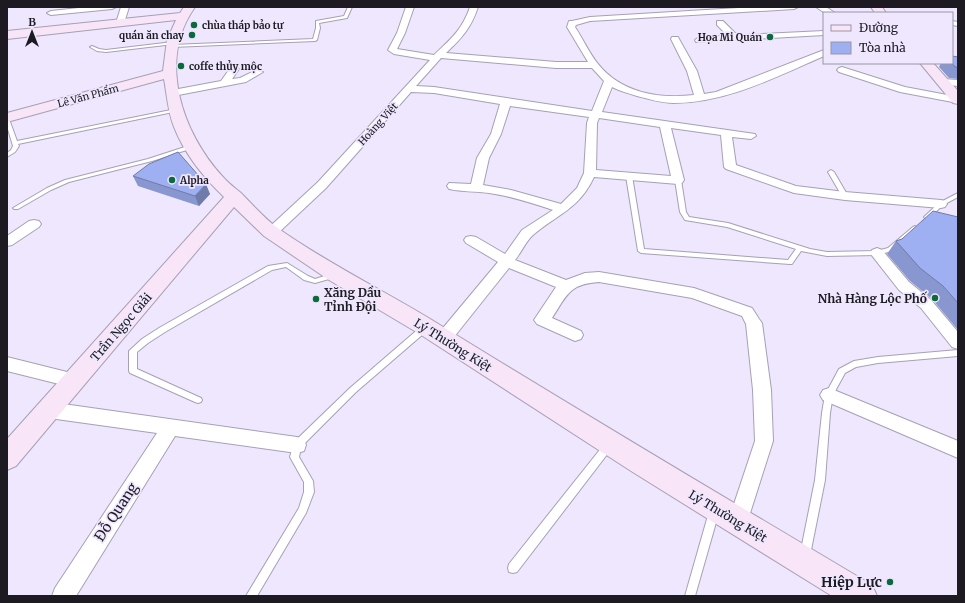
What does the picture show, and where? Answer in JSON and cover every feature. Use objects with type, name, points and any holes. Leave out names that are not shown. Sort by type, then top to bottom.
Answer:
[{"type":"street","points":[[50,31],[54,11],[112,7]]},
{"type":"street","points":[[410,7],[401,33],[392,50],[394,51],[556,65],[594,65]]},
{"type":"street","name":"Hoàng Việt","points":[[271,232],[322,185],[438,56],[458,36],[469,22],[474,7]]},
{"type":"street","points":[[794,7],[590,19],[572,23],[571,27],[594,65],[609,81],[621,88],[653,97],[673,100],[718,95],[823,53]]},
{"type":"street","points":[[820,7],[829,12]]},
{"type":"street","points":[[7,35],[50,31],[125,13],[189,9]]},
{"type":"street","name":"Lý Thường Kiệt","points":[[189,9],[172,44],[173,92],[181,127],[192,147],[217,181],[271,232],[336,275],[435,333],[715,508],[861,596]]},
{"type":"street","points":[[720,23],[732,35],[745,38]]},
{"type":"street","points":[[699,40],[823,33]]},
{"type":"street","points":[[675,39],[692,71],[700,98]]},
{"type":"street","points":[[927,64],[958,100]]},
{"type":"street","points":[[224,82],[234,70]]},
{"type":"street","points":[[842,70],[903,90],[958,100]]},
{"type":"street","points":[[173,92],[224,82],[243,80],[258,72]]},
{"type":"street","points":[[435,333],[507,261],[527,233],[563,209],[582,190],[590,173],[592,123],[597,114],[609,81]]},
{"type":"street","points":[[942,82],[958,83]]},
{"type":"street","points":[[410,88],[442,91],[506,102],[751,136]]},
{"type":"street","name":"Lê Văn Phẩm","points":[[7,118],[173,92]]},
{"type":"street","points":[[476,187],[483,158],[496,134],[506,102]]},
{"type":"street","points":[[590,173],[678,180],[666,124]]},
{"type":"street","points":[[726,132],[730,167],[794,189],[845,196],[941,204]]},
{"type":"street","points":[[453,186],[464,189],[476,187],[532,199],[563,209]]},
{"type":"street","name":"Trần Ngọc Giải","points":[[7,458],[234,196]]},
{"type":"street","points":[[7,242],[34,224]]},
{"type":"street","points":[[471,240],[500,258],[558,281],[565,286]]},
{"type":"street","points":[[877,253],[904,286],[926,304],[958,343]]},
{"type":"street","points":[[575,335],[542,320],[565,286],[585,278],[598,277],[694,293],[748,312],[754,323],[762,390],[764,441],[738,522]]},
{"type":"street","points":[[7,364],[75,380]]},
{"type":"street","points":[[829,395],[958,450]]},
{"type":"street","points":[[50,410],[297,445]]},
{"type":"street","name":"Đỗ Quang","points":[[63,596],[170,428]]},
{"type":"lane","points":[[92,47],[98,50],[106,51],[172,44],[315,40],[318,28],[317,22],[346,18],[350,7]]},
{"type":"lane","points":[[15,143],[173,92]]},
{"type":"lane","points":[[7,118],[16,146],[7,155]]},
{"type":"lane","points":[[16,208],[49,189],[67,181],[150,160],[192,147]]},
{"type":"lane","points":[[831,172],[845,196]]},
{"type":"lane","points":[[629,176],[641,251],[790,262],[800,248]]},
{"type":"lane","points":[[678,180],[683,212],[687,218],[728,225],[800,248],[827,254],[877,253],[890,250],[918,224]]},
{"type":"lane","points":[[924,219],[941,204],[958,195]]},
{"type":"lane","points":[[198,400],[133,371],[133,351],[162,330],[270,268],[287,265],[306,278],[315,281],[336,275]]},
{"type":"lane","points":[[251,596],[303,510],[309,492],[308,481],[294,457],[297,445],[353,390],[435,333]]},
{"type":"lane","points":[[804,561],[820,480],[829,395],[842,371],[854,364],[892,358],[958,353]]},
{"type":"lane","points":[[513,568],[610,443]]},
{"type":"lane","points":[[690,596],[715,508]]},
{"type":"building","points":[[953,56],[958,57],[958,67],[955,67],[953,64]]},
{"type":"building","name":"Alpha","points":[[178,152],[206,184],[195,196],[133,176],[149,164]]},
{"type":"building","points":[[933,211],[958,217],[958,303],[943,286],[920,268],[896,241],[902,239]]},
{"type":"place","name":"chùa tháp bảo tự","points":[[194,25]]},
{"type":"place","name":"quán ăn chay","points":[[192,35]]},
{"type":"place","name":"Họa Mi Quán","points":[[770,37]]},
{"type":"place","name":"coffe thủy mộc","points":[[181,66]]},
{"type":"place","name":"Alpha","points":[[172,180]]},
{"type":"place","name":"Nhà Hàng Lộc Phố","points":[[935,298]]},
{"type":"place","name":"Xăng Dầu Tỉnh Đội","points":[[316,299]]},
{"type":"place","name":"Hiệp Lực","points":[[890,582]]}]
